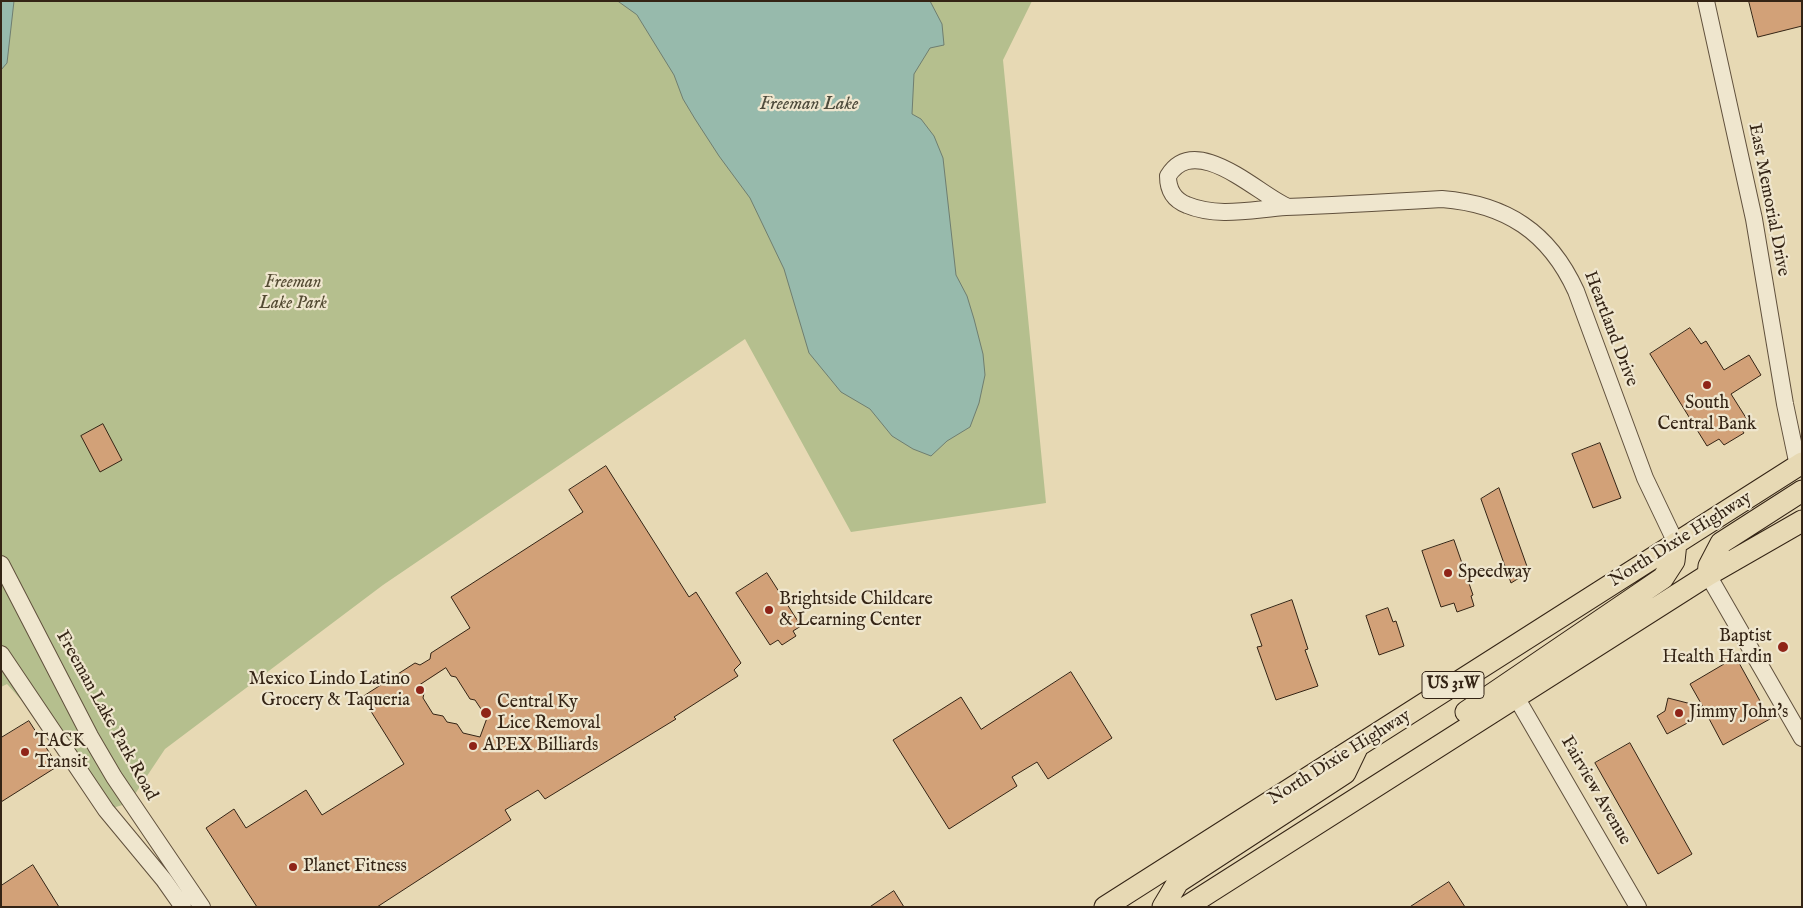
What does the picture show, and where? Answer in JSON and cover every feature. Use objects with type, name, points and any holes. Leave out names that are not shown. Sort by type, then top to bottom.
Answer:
[{"type":"main road","name":"North Dixie Highway","points":[[1119,902],[1800,465]]},
{"type":"main road","points":[[1708,575],[1709,566],[1721,543],[1802,491]]},
{"type":"main road","name":"US 31W","points":[[1186,907],[1708,575],[1802,521]]},
{"type":"main road","points":[[1326,817],[1335,801],[1663,578],[1674,561],[1676,543]]},
{"type":"main road","points":[[1163,907],[1178,882],[1345,772],[1357,748]]},
{"type":"street","name":"East Memorial Drive","points":[[1706,1],[1754,219],[1785,404],[1800,465]]},
{"type":"street","name":"Heartland Drive","points":[[1288,207],[1272,201],[1236,174],[1214,164],[1191,161],[1181,163],[1173,168],[1168,176],[1171,193],[1177,199],[1194,208],[1218,211],[1442,199],[1463,201],[1504,213],[1540,237],[1567,271],[1576,291],[1645,478],[1676,543]]},
{"type":"street","name":"Freeman Lake Park Road","points":[[1,564],[114,777],[202,907]]},
{"type":"street","points":[[1708,575],[1802,738]]},
{"type":"street","points":[[1,654],[106,810],[164,880],[183,907]]},
{"type":"street","name":"Fairview Avenue","points":[[1516,696],[1638,907]]},
{"type":"green space","name":"Freeman Lake Park","points":[[1,1],[1032,1],[1003,60],[1046,503],[851,532],[745,339],[383,585],[165,749],[129,803],[106,810],[76,761],[7,684],[1,687]]},
{"type":"water","points":[[1,1],[14,1],[7,63],[1,70]]},
{"type":"water","name":"Freeman Lake","points":[[618,1],[930,1],[942,24],[944,45],[930,48],[914,74],[912,114],[921,119],[934,136],[943,158],[956,275],[967,296],[983,354],[985,375],[979,403],[970,427],[947,441],[931,456],[913,449],[892,436],[870,409],[841,392],[809,353],[784,269],[750,198],[695,119],[683,99],[674,75],[637,15]]},
{"type":"building","points":[[1749,1],[1802,1],[1802,26],[1758,37]]},
{"type":"building","name":"South Central Bank","points":[[1690,328],[1701,344],[1706,341],[1724,370],[1749,355],[1761,375],[1731,394],[1748,421],[1740,427],[1744,433],[1724,445],[1719,439],[1707,446],[1650,354]]},
{"type":"building","points":[[103,424],[122,460],[100,472],[81,436]]},
{"type":"building","points":[[1600,443],[1621,498],[1593,508],[1572,454]]},
{"type":"building","points":[[606,466],[689,597],[696,592],[741,663],[734,670],[738,676],[674,717],[676,719],[545,799],[538,790],[505,810],[511,820],[377,907],[257,907],[206,828],[234,809],[246,828],[306,790],[322,815],[404,764],[362,697],[415,663],[420,665],[430,659],[431,653],[470,628],[451,597],[583,512],[569,490]],"holes":[[[446,668],[451,676],[456,677],[470,699],[475,700],[487,718],[480,737],[463,733],[457,724],[447,722],[443,716],[433,714],[423,698],[424,693],[420,685]]]},
{"type":"building","points":[[1499,488],[1529,572],[1511,583],[1481,499]]},
{"type":"building","name":"Speedway","points":[[1454,540],[1473,595],[1471,596],[1474,606],[1457,612],[1454,603],[1441,607],[1422,551]]},
{"type":"building","name":"Brightside Childcare & Learning Center","points":[[767,573],[801,626],[793,631],[796,636],[782,645],[778,640],[770,645],[736,593]]},
{"type":"building","points":[[1292,600],[1308,649],[1305,650],[1318,686],[1276,700],[1257,647],[1262,646],[1251,615]]},
{"type":"building","points":[[1388,608],[1393,622],[1396,621],[1404,646],[1379,655],[1366,616]]},
{"type":"building","points":[[1733,652],[1770,719],[1723,745],[1706,713],[1667,734],[1657,716],[1665,711],[1668,698],[1703,707],[1690,684],[1724,664],[1722,659]]},
{"type":"building","points":[[1071,672],[1112,738],[1048,779],[1037,762],[1012,777],[1017,786],[949,829],[893,740],[961,697],[981,729]]},
{"type":"building","name":"TACK Transit","points":[[29,721],[58,766],[1,802],[1,738]]},
{"type":"building","points":[[1630,743],[1692,854],[1658,874],[1595,763]]},
{"type":"building","points":[[33,865],[59,907],[1,907],[1,886]]},
{"type":"building","points":[[1449,882],[1465,907],[1410,907]]},
{"type":"building","points":[[894,891],[904,907],[870,907]]},
{"type":"place","name":"South Central Bank","points":[[1707,385]]},
{"type":"place","name":"Speedway","points":[[1448,573]]},
{"type":"place","name":"Brightside Childcare & Learning Center","points":[[769,610]]},
{"type":"place","name":"Baptist Health Hardin","points":[[1783,647]]},
{"type":"place","name":"Mexico Lindo Latino Grocery & Taqueria","points":[[420,690]]},
{"type":"place","name":"Central Ky Lice Removal","points":[[486,713]]},
{"type":"place","name":"Jimmy John's","points":[[1679,713]]},
{"type":"place","name":"APEX Billiards","points":[[473,746]]},
{"type":"place","name":"TACK Transit","points":[[25,752]]},
{"type":"place","name":"Planet Fitness","points":[[293,867]]}]
